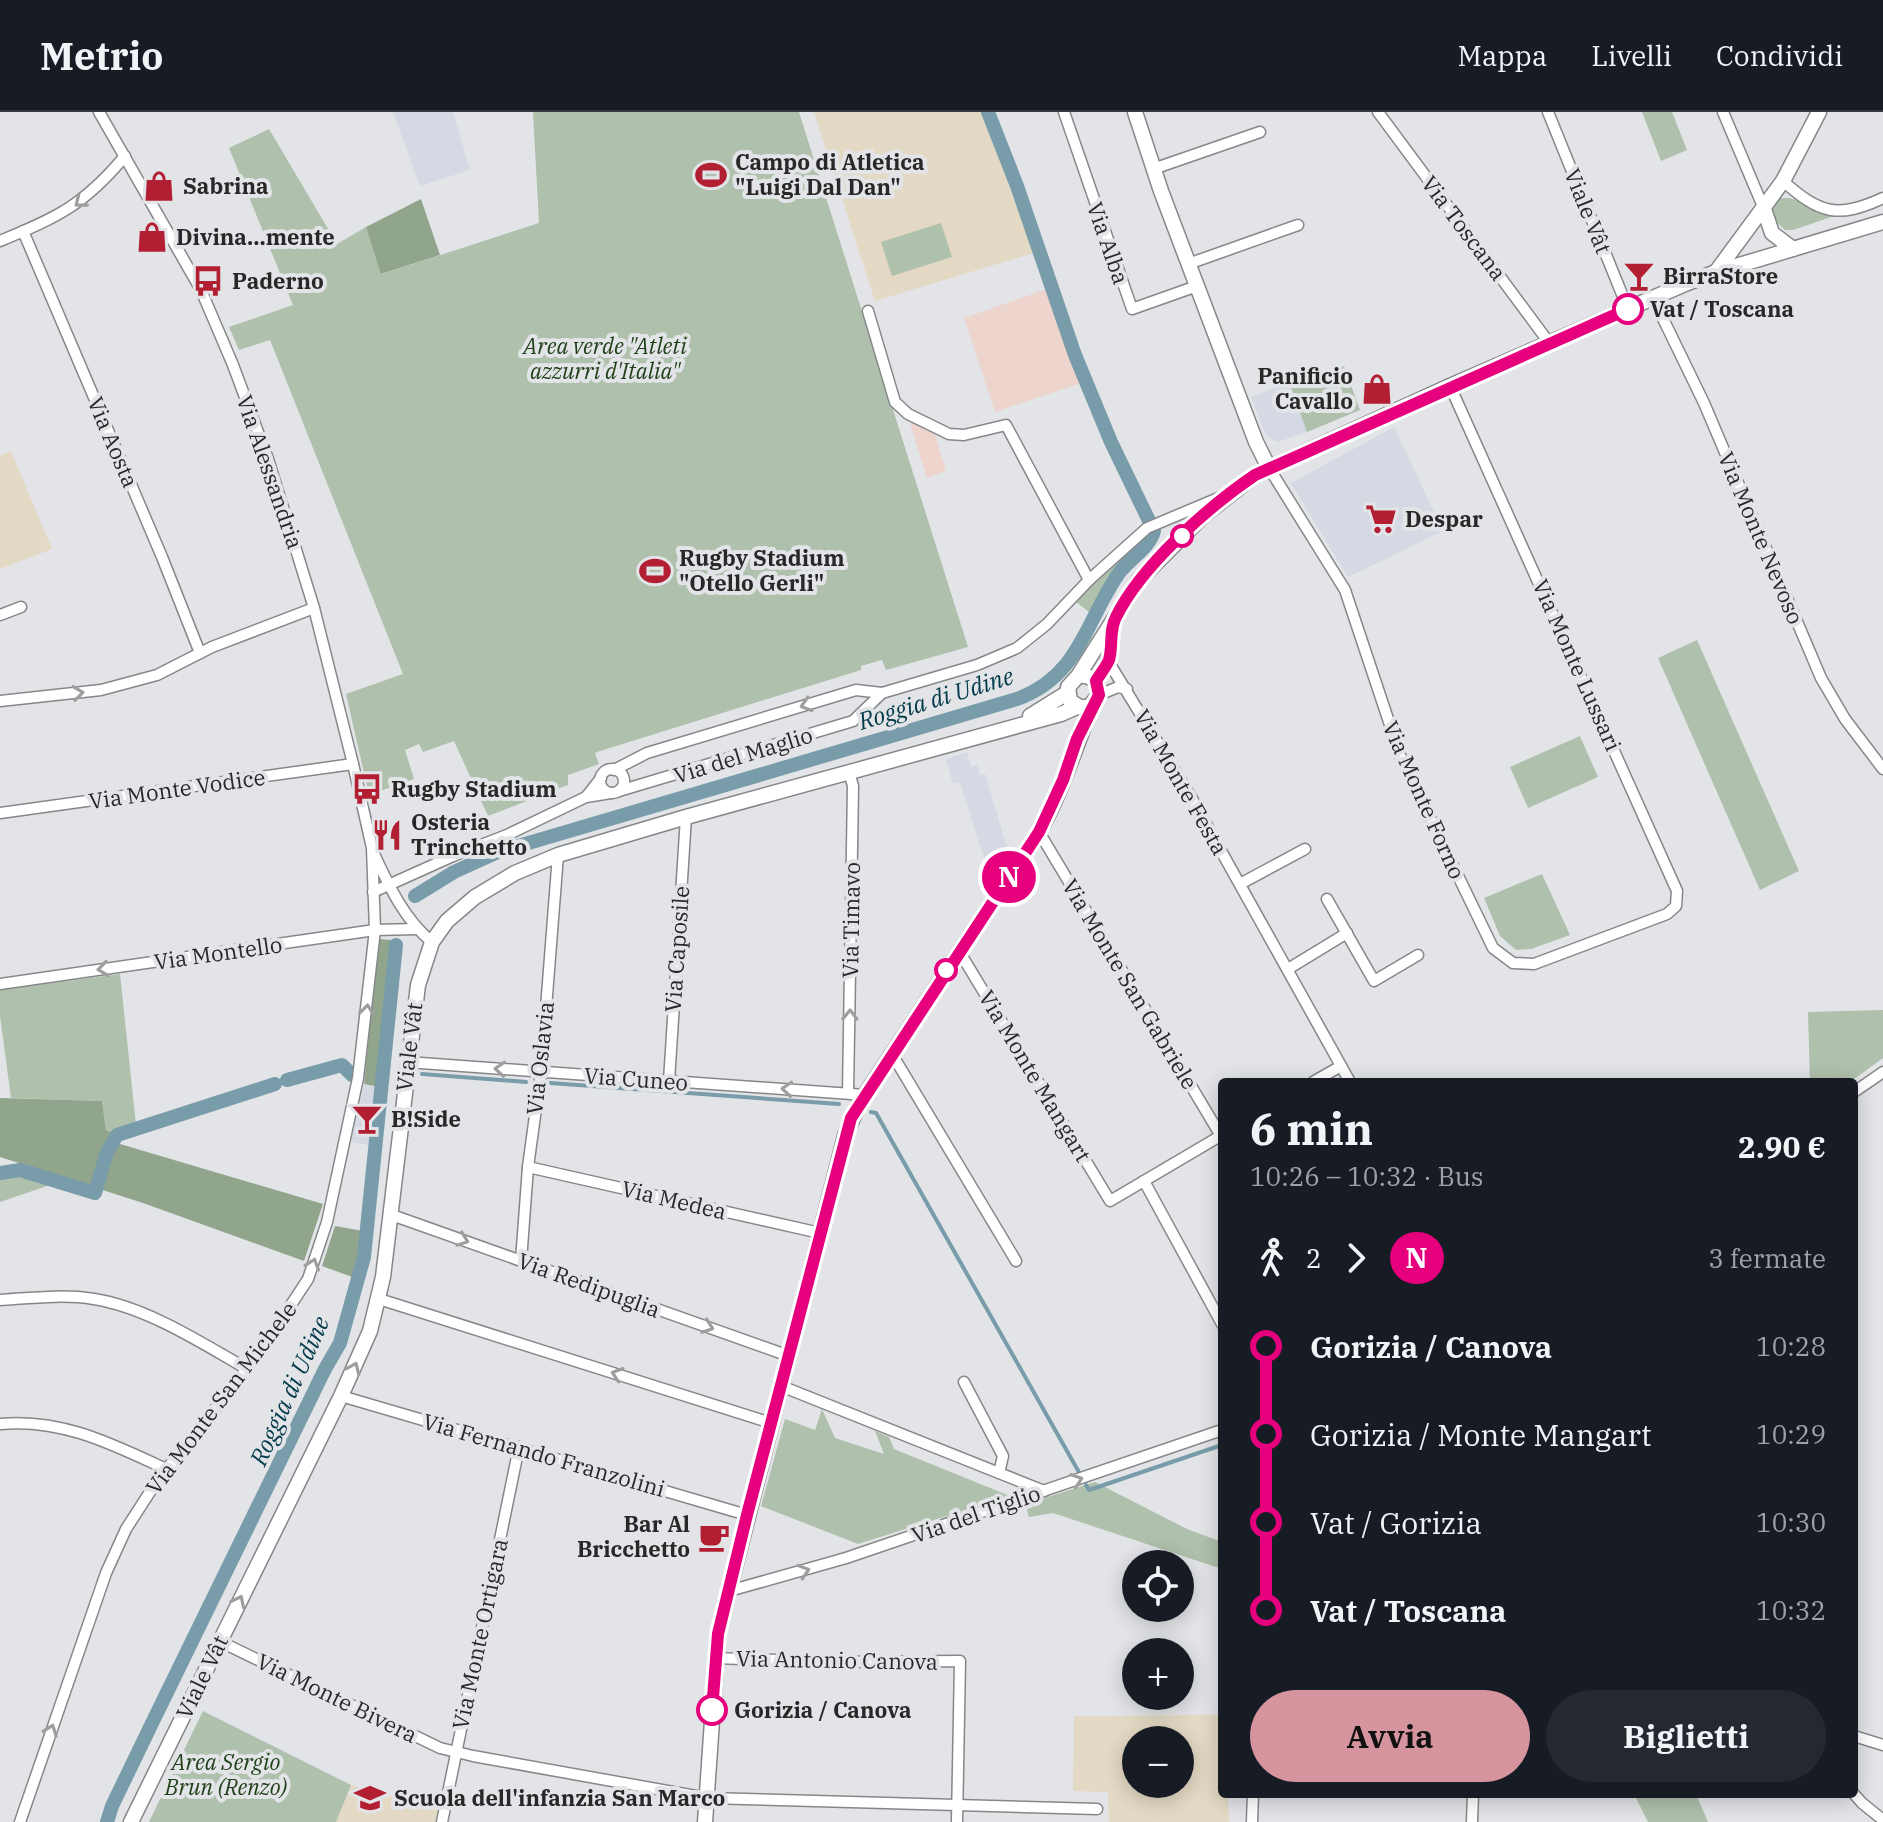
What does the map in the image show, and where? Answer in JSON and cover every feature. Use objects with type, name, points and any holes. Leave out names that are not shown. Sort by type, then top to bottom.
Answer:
[{"type":"main road","points":[[1135,112],[1188,264],[1256,442],[1269,468]]},
{"type":"main road","points":[[1716,272],[1783,181],[1819,112]]},
{"type":"main road","points":[[1764,209],[1772,233],[1793,249]]},
{"type":"main road","name":"Viale Vât","points":[[1012,726],[1067,693],[1070,683],[1078,676],[1138,581],[1181,536],[1228,494],[1269,468],[1450,386],[1716,272],[1883,222]]},
{"type":"main road","name":"Viale Vât","points":[[131,1822],[370,1331],[379,1299],[418,985],[432,942],[447,921],[475,897],[515,873],[558,855],[1012,726],[1089,699],[1108,661],[1113,622]]},
{"type":"main road","points":[[705,1822],[715,1658],[747,1515],[845,1136],[851,1118],[865,1095],[1039,832],[1059,790],[1089,699],[1091,677],[1078,676]]},
{"type":"main road","points":[[1067,693],[1070,701],[1089,699]]},
{"type":"street","name":"Via Alba","points":[[1064,112],[1132,309],[1197,286]]},
{"type":"street","name":"Via Toscana","points":[[1378,112],[1550,344]]},
{"type":"street","name":"Viale Vât","points":[[1548,112],[1628,309]]},
{"type":"street","points":[[1723,112],[1764,209]]},
{"type":"street","name":"Via Alessandria","points":[[102,115],[183,256],[213,317],[268,459],[314,608],[372,848],[388,885],[416,929]]},
{"type":"street","points":[[1153,169],[1260,132]]},
{"type":"street","points":[[0,241],[77,204],[107,179],[125,156]]},
{"type":"street","points":[[1783,181],[1829,210],[1849,212],[1883,198]]},
{"type":"street","points":[[1188,264],[1298,225]]},
{"type":"street","name":"Via Aosta","points":[[23,231],[200,653]]},
{"type":"street","name":"Via Monte Nevoso","points":[[1653,298],[1704,403],[1821,678],[1845,719],[1883,769]]},
{"type":"street","points":[[868,311],[895,402],[919,421],[949,434],[964,435],[1006,425],[1089,580]]},
{"type":"street","name":"Via Monte Lussari","points":[[1450,386],[1677,891],[1673,910],[1638,926]]},
{"type":"street","name":"Via Monte Forno","points":[[1269,468],[1345,590],[1401,758],[1493,948],[1513,963],[1534,964],[1638,926]]},
{"type":"street","name":"Via del Maglio","points":[[586,797],[607,771],[647,753],[851,692],[882,693],[977,665],[1017,648],[1152,526],[1228,494]]},
{"type":"street","points":[[0,615],[21,607]]},
{"type":"street","points":[[0,701],[101,690],[157,675],[261,626],[314,608]]},
{"type":"street","name":"Via Monte Festa","points":[[1108,661],[1240,884],[1348,1078]]},
{"type":"street","points":[[1089,699],[1114,678],[1124,685]]},
{"type":"street","points":[[851,692],[862,699],[863,711]]},
{"type":"street","name":"Via del Maglio","points":[[373,892],[507,835],[586,797],[615,792],[853,721],[882,693]]},
{"type":"street","name":"Via Monte Vodice","points":[[0,813],[353,764]]},
{"type":"street","points":[[602,776],[602,786],[615,792],[624,785],[623,777],[614,770]]},
{"type":"street","name":"Via Timavo","points":[[848,1093],[853,786],[849,772]]},
{"type":"street","name":"Via Caposile","points":[[669,1081],[686,817]]},
{"type":"street","name":"Via Monte San Gabriele","points":[[1039,832],[1218,1131]]},
{"type":"street","name":"Via Alessandria","points":[[372,848],[375,930]]},
{"type":"street","points":[[1240,884],[1305,849]]},
{"type":"street","name":"Via Oslavia","points":[[521,1261],[528,1167],[541,1072],[558,855]]},
{"type":"street","points":[[1327,899],[1374,981],[1418,955]]},
{"type":"street","points":[[416,929],[432,942]]},
{"type":"street","name":"Via Montello","points":[[0,984],[375,930],[416,929]]},
{"type":"street","name":"Via Monte San Michele","points":[[20,1822],[106,1573],[126,1529],[166,1469],[247,1369],[308,1279],[327,1222],[358,1078],[375,930]]},
{"type":"street","points":[[1288,969],[1347,933]]},
{"type":"street","name":"Via Monte Mangart","points":[[959,951],[1110,1201],[1144,1181]]},
{"type":"street","points":[[892,1054],[1016,1261]]},
{"type":"street","name":"Via Cuneo","points":[[407,1062],[865,1095]]},
{"type":"street","points":[[1320,1078],[1341,1066]]},
{"type":"street","points":[[849,1069],[865,1095]]},
{"type":"street","points":[[1858,1089],[1883,1072]]},
{"type":"street","points":[[1218,1138],[1144,1181],[1218,1317]]},
{"type":"street","name":"Via Medea","points":[[528,1167],[820,1233]]},
{"type":"street","name":"Via Redipuglia","points":[[389,1214],[789,1356]]},
{"type":"street","points":[[0,1300],[61,1296],[96,1299],[129,1309],[172,1328],[247,1369]]},
{"type":"street","points":[[379,1299],[771,1423]]},
{"type":"street","points":[[964,1382],[1003,1456],[999,1473]]},
{"type":"street","points":[[781,1386],[1044,1491]]},
{"type":"street","name":"Via Fernando Franzolini","points":[[341,1396],[747,1515]]},
{"type":"street","points":[[0,1424],[30,1422],[79,1432],[166,1469]]},
{"type":"street","name":"Via del Tiglio","points":[[729,1591],[846,1558],[1218,1431]]},
{"type":"street","name":"Via Monte Ortigara","points":[[442,1822],[519,1447]]},
{"type":"street","name":"Via Monte Bivera","points":[[219,1641],[455,1752],[707,1798],[1097,1809]]},
{"type":"street","name":"Via Antonio Canova","points":[[715,1658],[835,1662],[960,1661],[957,1806]]},
{"type":"street","points":[[1858,1737],[1883,1745]]},
{"type":"street","points":[[1252,1822],[1253,1798]]},
{"type":"street","points":[[1472,1822],[1473,1798]]},
{"type":"street","points":[[1858,1798],[1883,1820]]},
{"type":"street","points":[[957,1806],[957,1822]]},
{"type":"shaded area","points":[[393,112],[453,112],[470,170],[420,186]]},
{"type":"shaded area","points":[[814,112],[982,112],[1034,253],[875,301]]},
{"type":"shaded area","points":[[1047,289],[1081,383],[995,412],[964,318]]},
{"type":"shaded area","points":[[1289,382],[1307,432],[1277,442],[1266,435],[1251,397]]},
{"type":"shaded area","points":[[909,420],[935,435],[946,471],[927,478]]},
{"type":"shaded area","points":[[1394,427],[1443,531],[1348,577],[1291,483]]},
{"type":"shaded area","points":[[11,451],[52,549],[0,569],[0,456]]},
{"type":"shaded area","points":[[967,752],[971,767],[977,765],[980,775],[985,774],[1008,851],[990,877],[960,782],[953,784],[946,759]]},
{"type":"shaded area","points":[[364,1084],[375,1086],[369,1145],[351,1142]]},
{"type":"shaded area","points":[[1218,1715],[1218,1798],[1228,1798],[1229,1822],[1109,1822],[1108,1792],[1073,1791],[1074,1716]]},
{"type":"shaded area","name":"Scuola dell'infanzia San Marco","points":[[351,1785],[438,1810],[436,1822],[336,1822]]},
{"type":"green space","name":"Area verde \"Atleti azzurri d'Italia\"","points":[[533,112],[799,112],[968,647],[886,670],[882,660],[861,666],[861,670],[600,751],[595,753],[599,764],[568,775],[568,785],[488,816],[454,741],[423,752],[419,744],[405,750],[414,779],[369,795],[346,694],[403,674],[270,340],[239,350],[229,327],[293,305],[229,148],[269,129],[337,244],[366,227],[382,274],[539,223]]},
{"type":"green space","points":[[1642,112],[1672,112],[1687,150],[1661,161]]},
{"type":"green space","points":[[1780,198],[1790,198],[1837,215],[1785,230],[1773,219],[1771,209]]},
{"type":"green space","points":[[421,199],[440,255],[381,274],[366,227]]},
{"type":"green space","points":[[941,223],[952,257],[892,276],[881,242]]},
{"type":"green space","points":[[1344,366],[1360,410],[1307,432],[1289,382],[1309,375],[1313,384],[1336,375],[1334,370]]},
{"type":"green space","points":[[1149,532],[1119,565],[1093,615],[1075,601]]},
{"type":"green space","points":[[1697,640],[1799,871],[1760,890],[1658,658]]},
{"type":"green space","points":[[1580,736],[1598,777],[1528,808],[1510,767]]},
{"type":"green space","points":[[1542,874],[1570,935],[1531,949],[1516,950],[1500,936],[1484,898]]},
{"type":"green space","points":[[379,939],[392,940],[375,1086],[364,1084]]},
{"type":"green space","points":[[120,974],[136,1125],[114,1133],[106,1130],[102,1101],[11,1098],[0,1016],[0,990]]},
{"type":"green space","points":[[1883,1010],[1883,1058],[1856,1078],[1810,1078],[1808,1012]]},
{"type":"green space","points":[[0,1098],[102,1101],[106,1130],[114,1133],[110,1141],[323,1204],[304,1261],[143,1203],[0,1157]]},
{"type":"green space","points":[[20,1172],[53,1184],[0,1202],[0,1175]]},
{"type":"green space","points":[[335,1226],[363,1231],[355,1278],[322,1266]]},
{"type":"green space","points":[[822,1409],[835,1438],[884,1454],[875,1431],[889,1437],[894,1449],[1010,1496],[858,1544],[761,1506],[785,1419],[815,1430]]},
{"type":"green space","points":[[1095,1482],[1187,1529],[1218,1541],[1218,1568],[1194,1560],[1194,1550],[1165,1550],[1053,1513],[1029,1517],[1025,1504]]},
{"type":"green space","name":"Area Sergio Brun (Renzo)","points":[[203,1711],[351,1785],[336,1822],[149,1822]]},
{"type":"green space","points":[[1636,1798],[1698,1798],[1708,1822],[1648,1822]]},
{"type":"waterway","name":"Roggia di Udine","points":[[415,896],[454,872],[498,852],[1017,699],[1038,689],[1068,662],[1119,573],[1148,543],[1154,531],[1111,442],[1075,355],[988,112]]},
{"type":"waterway","name":"Roggia di Udine","points":[[107,1822],[155,1717],[340,1343],[364,1257],[396,945]]},
{"type":"waterway","points":[[287,1080],[342,1065],[352,1075]]},
{"type":"waterway","points":[[422,1074],[526,1082]]},
{"type":"waterway","name":"Roggia di Udine","points":[[382,1078],[386,1077]]},
{"type":"waterway","points":[[550,1083],[839,1104]]},
{"type":"waterway","points":[[0,1173],[20,1170],[95,1193],[107,1152],[117,1135],[275,1084]]},
{"type":"waterway","points":[[871,1112],[876,1113],[1080,1474]]},
{"type":"waterway","points":[[1086,1485],[1089,1490],[1218,1446]]},
{"type":"bus line","name":"N","points":[[712,1710],[718,1634],[851,1118],[1047,817],[1077,739],[1099,695],[1096,681],[1108,661],[1113,622],[1127,597],[1181,536],[1228,494],[1255,475],[1628,309]]},
{"type":"place","name":"Campo di Atletica \"Luigi Dal Dan\"","points":[[711,175]]},
{"type":"place","name":"Sabrina","points":[[159,186]]},
{"type":"place","name":"Divina...mente","points":[[152,237]]},
{"type":"place","name":"BirraStore","points":[[1639,276]]},
{"type":"place","name":"Paderno","points":[[208,281]]},
{"type":"place","name":"Vat / Toscana","points":[[1628,309]]},
{"type":"place","name":"Panificio Cavallo","points":[[1377,389]]},
{"type":"place","name":"Despar","points":[[1381,519]]},
{"type":"place","name":"Rugby Stadium \"Otello Gerli\"","points":[[655,571]]},
{"type":"place","name":"Rugby Stadium","points":[[367,789]]},
{"type":"place","name":"Osteria Trinchetto","points":[[387,835]]},
{"type":"place","name":"B!Side","points":[[367,1119]]},
{"type":"place","name":"Bar Al Bricchetto","points":[[714,1537]]},
{"type":"place","name":"Gorizia / Canova","points":[[712,1710]]},
{"type":"place","name":"Scuola dell'infanzia San Marco","points":[[370,1798]]}]
